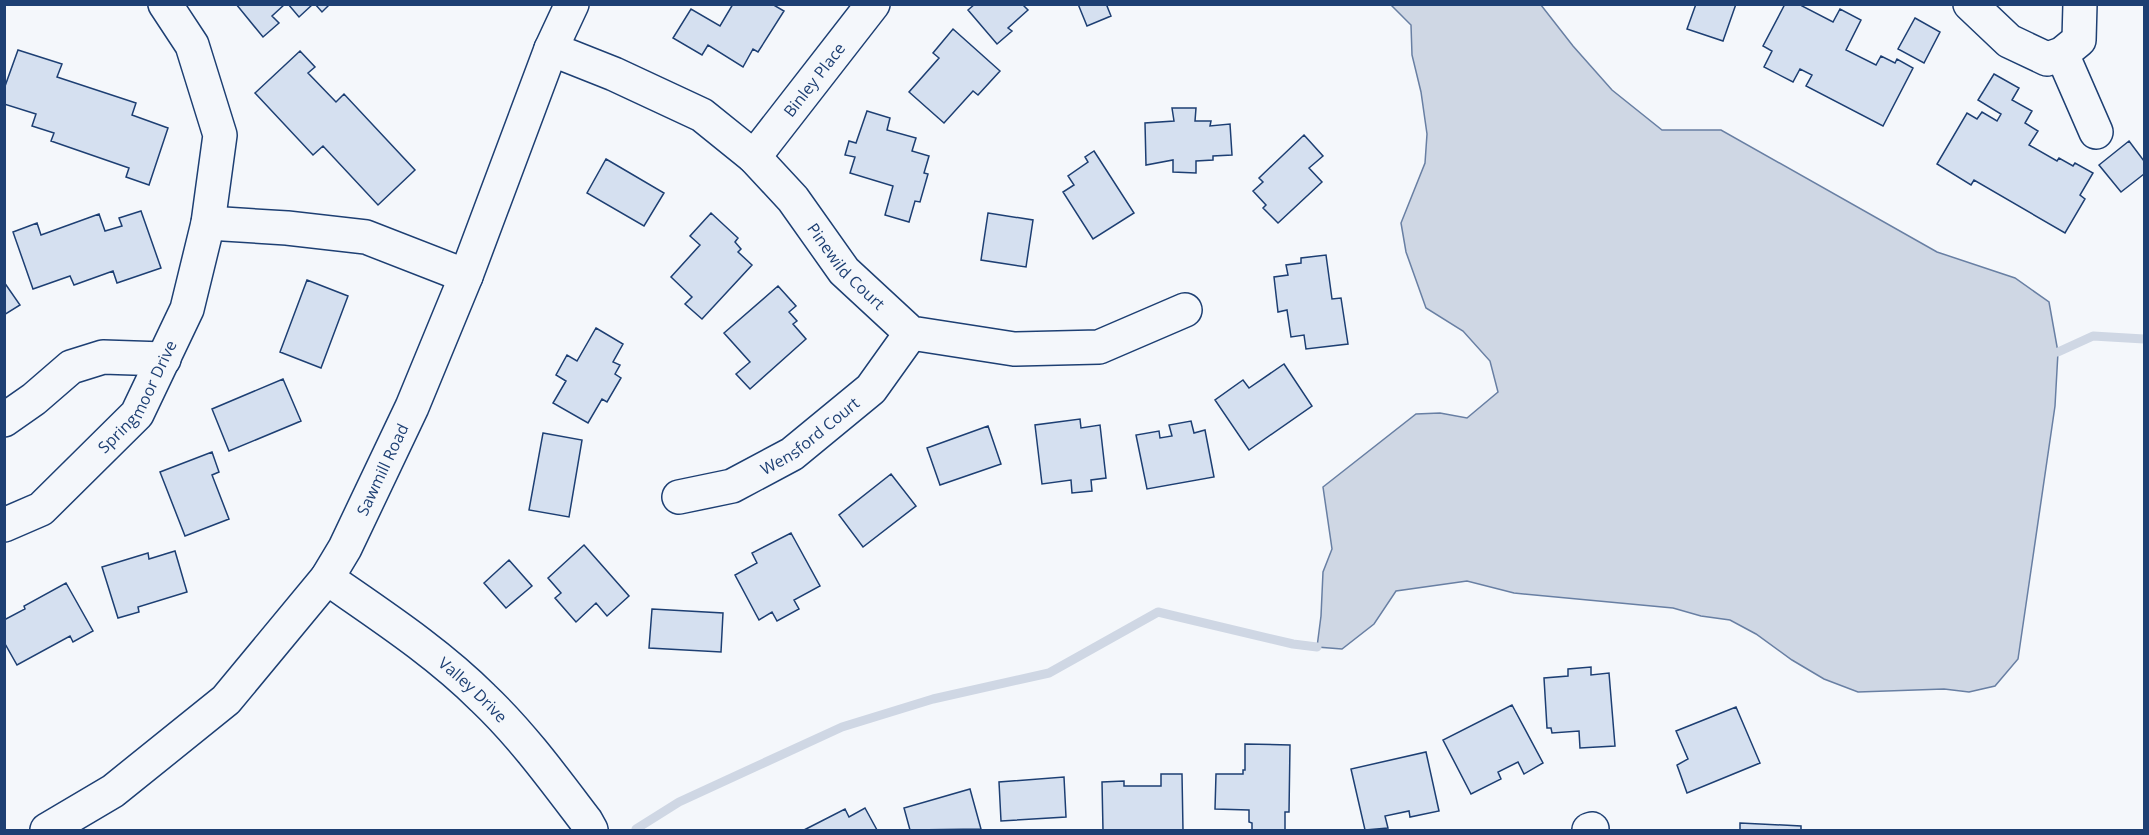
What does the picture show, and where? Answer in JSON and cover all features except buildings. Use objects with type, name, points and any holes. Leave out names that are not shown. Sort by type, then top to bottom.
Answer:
[{"type":"street","name":"Springmoor Drive","points":[[4,525],[40,509],[137,414],[187,309],[208,223],[220,135],[192,45],[165,4]]},
{"type":"street","name":"Sawmill Road","points":[[47,831],[113,791],[226,700],[327,578],[345,548],[412,407],[466,276],[551,49],[572,4]]},
{"type":"street","name":"Binley Place","points":[[754,157],[873,4]]},
{"type":"street","points":[[1970,4],[2008,41],[2048,59],[2062,54],[2079,40],[2080,4]]},
{"type":"street","name":"Pinewild Court","points":[[551,49],[614,74],[702,115],[754,157],[794,199],[844,271],[911,333]]},
{"type":"street","points":[[2062,54],[2096,132]]},
{"type":"street","points":[[208,223],[287,228],[366,237],[466,276]]},
{"type":"street","points":[[911,333],[1014,349],[1099,347],[1185,310]]},
{"type":"street","name":"Wensford Court","points":[[679,497],[732,486],[792,454],[871,389],[911,333]]},
{"type":"street","points":[[4,420],[34,399],[71,367],[103,357],[164,359]]},
{"type":"street","name":"Valley Drive","points":[[327,578],[379,614],[483,697],[534,753],[586,821],[591,831]]},
{"type":"shaded area","points":[[1391,5],[1541,5],[1612,90],[1662,130],[1721,130],[1937,252],[2015,278],[2049,302],[2058,352],[2055,406],[2018,659],[1995,686],[1969,692],[1944,689],[1858,692],[1824,679],[1792,660],[1756,634],[1730,620],[1701,616],[1673,608],[1514,593],[1467,581],[1396,591],[1374,624],[1342,649],[1317,647],[1323,572],[1332,549],[1323,487],[1416,414],[1440,413],[1467,418],[1498,392],[1490,361],[1463,331],[1426,308],[1406,252],[1401,223],[1425,163],[1427,134],[1421,92],[1412,55],[1411,25]]},
{"type":"waterway","points":[[2058,352],[2093,336],[2144,339]]},
{"type":"waterway","points":[[636,829],[679,802],[842,727],[933,699],[1049,673],[1158,612],[1293,644],[1317,647]]}]
